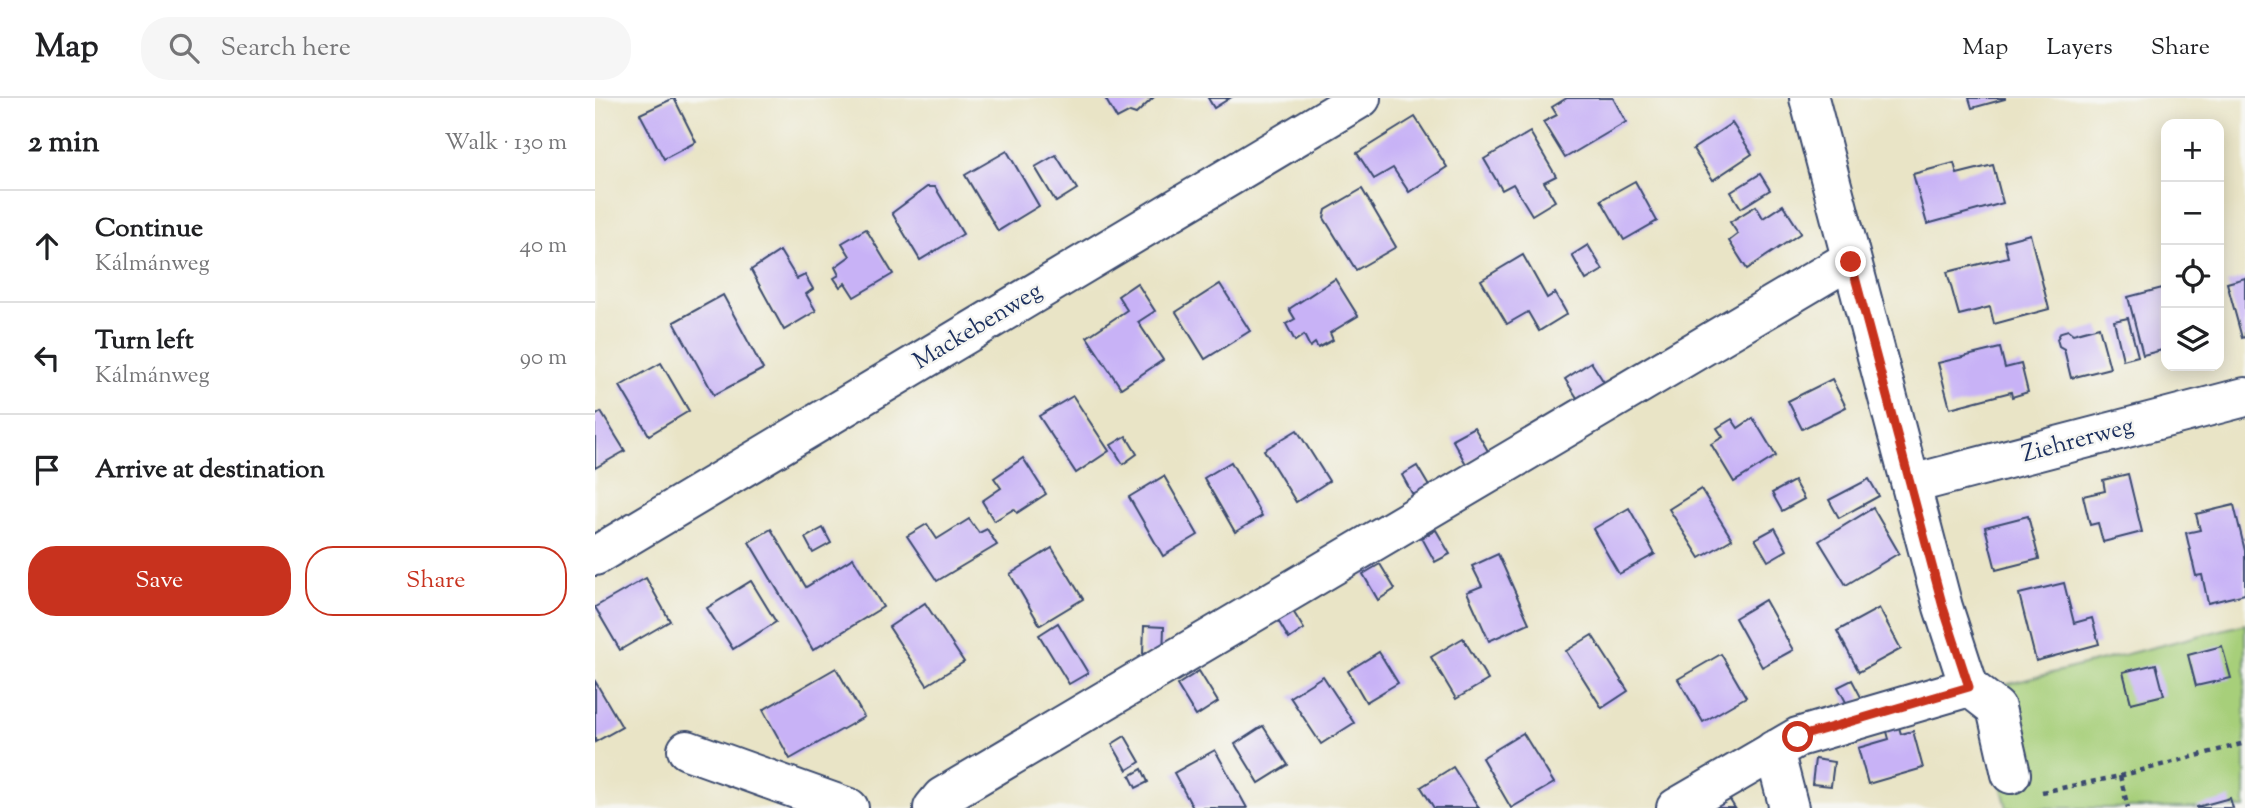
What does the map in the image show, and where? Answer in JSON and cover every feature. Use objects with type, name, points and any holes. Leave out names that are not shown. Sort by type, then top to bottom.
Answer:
[{"type":"street","name":"Mackebenweg","points":[[595,556],[1361,98]]},
{"type":"street","points":[[1809,98],[1943,607],[1969,687],[1996,708],[2011,774]]},
{"type":"street","points":[[933,808],[942,797],[1827,273],[1851,262]]},
{"type":"street","name":"Ziehrerweg","points":[[1912,484],[2245,397]]},
{"type":"street","points":[[1676,808],[1798,737],[1969,687]]},
{"type":"street","points":[[687,750],[849,808]]},
{"type":"street","points":[[1774,750],[1789,808]]},
{"type":"path","points":[[2011,774],[2014,788],[2030,794],[2120,776],[2245,743]]},
{"type":"path","points":[[2120,776],[2128,808]]},
{"type":"green space","points":[[2245,624],[2245,808],[2007,808],[1977,692]]},
{"type":"building","points":[[674,98],[696,142],[664,159],[640,114]]},
{"type":"building","points":[[1105,98],[1153,98],[1136,114],[1130,112],[1117,119]]},
{"type":"building","points":[[1208,98],[1230,98],[1214,108]]},
{"type":"building","points":[[1567,98],[1613,98],[1626,122],[1565,158],[1543,122],[1557,115],[1552,107]]},
{"type":"building","points":[[1969,98],[2005,98],[2005,99],[1972,108]]},
{"type":"building","points":[[1415,117],[1447,167],[1409,192],[1393,168],[1374,179],[1357,153]]},
{"type":"building","points":[[1732,123],[1752,154],[1713,180],[1693,149]]},
{"type":"building","points":[[1530,132],[1556,176],[1544,182],[1555,201],[1532,215],[1513,184],[1502,190],[1484,159]]},
{"type":"building","points":[[1007,151],[1039,206],[998,231],[965,175]]},
{"type":"building","points":[[1056,155],[1077,189],[1056,202],[1035,167]]},
{"type":"building","points":[[1954,163],[1957,174],[1993,165],[2003,203],[1927,224],[1913,174]]},
{"type":"building","points":[[1760,174],[1770,190],[1741,208],[1731,192]]},
{"type":"building","points":[[1635,181],[1657,221],[1624,240],[1601,200]]},
{"type":"building","points":[[927,187],[935,187],[963,234],[920,260],[892,213]]},
{"type":"building","points":[[1362,189],[1396,247],[1356,270],[1324,218],[1326,210]]},
{"type":"building","points":[[1783,205],[1801,233],[1747,269],[1729,241],[1738,234],[1730,222],[1756,206],[1763,218]]},
{"type":"building","points":[[866,229],[893,274],[854,297],[845,283],[840,287],[834,278],[839,275],[835,267],[850,256],[842,243]]},
{"type":"building","points":[[2030,234],[2049,309],[1994,324],[1990,307],[1959,315],[1947,272],[2008,257],[2004,241]]},
{"type":"building","points":[[1588,245],[1603,270],[1586,280],[1572,255]]},
{"type":"building","points":[[780,251],[797,279],[805,275],[813,289],[806,294],[816,311],[784,330],[751,270]]},
{"type":"building","points":[[1523,255],[1547,298],[1555,293],[1567,314],[1539,331],[1528,312],[1507,324],[1481,280]]},
{"type":"building","points":[[2245,278],[2245,337],[2242,338],[2227,283]]},
{"type":"building","points":[[1335,279],[1358,316],[1330,333],[1333,340],[1318,348],[1315,343],[1310,347],[1304,335],[1295,341],[1286,324],[1295,319],[1289,309]]},
{"type":"building","points":[[1137,283],[1155,311],[1138,322],[1163,360],[1121,388],[1087,337],[1127,310],[1118,296]]},
{"type":"building","points":[[1220,284],[1250,331],[1205,359],[1176,312]]},
{"type":"building","points":[[2161,288],[2161,350],[2143,355],[2128,297]]},
{"type":"building","points":[[723,295],[763,369],[714,395],[674,322]]},
{"type":"building","points":[[2128,318],[2138,356],[2123,360],[2114,321]]},
{"type":"building","points":[[2099,327],[2110,368],[2071,378],[2064,349],[2059,346],[2057,339],[2061,332],[2068,330],[2073,334]]},
{"type":"building","points":[[2000,348],[2005,368],[2021,364],[2028,392],[2012,397],[2011,392],[1950,408],[1938,363]]},
{"type":"building","points":[[1591,362],[1609,390],[1583,407],[1565,379]]},
{"type":"building","points":[[661,363],[689,411],[649,435],[620,386]]},
{"type":"building","points":[[1832,379],[1846,407],[1802,429],[1788,401]]},
{"type":"building","points":[[1073,396],[1109,451],[1076,473],[1039,416]]},
{"type":"building","points":[[601,412],[625,451],[595,468],[595,416]]},
{"type":"building","points":[[1753,418],[1776,456],[1734,482],[1711,444],[1723,437],[1717,428],[1732,419],[1738,428]]},
{"type":"building","points":[[1474,427],[1488,451],[1466,464],[1452,439]]},
{"type":"building","points":[[1297,430],[1329,481],[1296,502],[1264,450]]},
{"type":"building","points":[[1126,436],[1137,454],[1123,464],[1111,445]]},
{"type":"building","points":[[1023,458],[1046,494],[1017,513],[1014,509],[994,521],[982,501],[1001,488],[994,478]]},
{"type":"building","points":[[1231,462],[1262,516],[1235,532],[1204,478]]},
{"type":"building","points":[[1417,466],[1430,488],[1414,497],[1402,475]]},
{"type":"building","points":[[2128,474],[2142,532],[2103,542],[2098,523],[2090,525],[2083,496],[2105,491],[2103,480]]},
{"type":"building","points":[[1164,476],[1198,535],[1163,556],[1129,497]]},
{"type":"building","points":[[1869,479],[1879,496],[1839,518],[1829,500]]},
{"type":"building","points":[[1794,481],[1804,499],[1782,511],[1772,493]]},
{"type":"building","points":[[1701,489],[1732,539],[1700,558],[1669,509]]},
{"type":"building","points":[[2234,505],[2245,551],[2245,594],[2208,603],[2202,575],[2196,576],[2186,533],[2200,530],[2196,514]]},
{"type":"building","points":[[1629,508],[1655,554],[1619,574],[1593,529]]},
{"type":"building","points":[[1873,508],[1899,553],[1846,585],[1819,541]]},
{"type":"building","points":[[2028,516],[2039,559],[1996,570],[1985,527]]},
{"type":"building","points":[[969,519],[979,533],[987,529],[997,545],[937,581],[907,536],[927,524],[937,539]]},
{"type":"building","points":[[823,528],[831,543],[813,553],[805,538]]},
{"type":"building","points":[[1775,528],[1787,550],[1768,561],[1755,539]]},
{"type":"building","points":[[771,529],[806,587],[853,558],[883,607],[813,650],[749,542]]},
{"type":"building","points":[[1436,530],[1450,554],[1435,562],[1422,538]]},
{"type":"building","points":[[1052,548],[1083,599],[1040,625],[1010,574]]},
{"type":"building","points":[[1498,554],[1529,623],[1489,641],[1467,592],[1482,586],[1472,566]]},
{"type":"building","points":[[1380,564],[1395,589],[1378,600],[1363,574]]},
{"type":"building","points":[[646,578],[670,621],[620,650],[595,607]]},
{"type":"building","points":[[751,581],[776,622],[733,649],[707,608]]},
{"type":"building","points":[[2064,583],[2074,623],[2092,618],[2099,644],[2036,661],[2019,594]]},
{"type":"building","points":[[1765,600],[1793,650],[1762,667],[1735,618]]},
{"type":"building","points":[[925,603],[964,662],[927,685],[889,627]]},
{"type":"building","points":[[1291,608],[1304,629],[1289,639],[1276,617]]},
{"type":"building","points":[[1879,608],[1901,649],[1859,672],[1837,631]]},
{"type":"building","points":[[1058,623],[1088,673],[1069,684],[1039,635]]},
{"type":"building","points":[[1144,626],[1164,627],[1163,655],[1143,654]]},
{"type":"building","points":[[1592,635],[1628,691],[1602,708],[1566,651]]},
{"type":"building","points":[[1463,638],[1488,680],[1456,699],[1431,657]]},
{"type":"building","points":[[2222,646],[2231,678],[2196,686],[2188,655]]},
{"type":"building","points":[[1379,652],[1398,683],[1366,702],[1348,671]]},
{"type":"building","points":[[1721,654],[1746,697],[1703,722],[1678,679]]},
{"type":"building","points":[[2156,664],[2164,695],[2131,703],[2123,672]]},
{"type":"building","points":[[836,668],[864,717],[790,759],[763,710]]},
{"type":"building","points":[[1199,671],[1218,702],[1196,716],[1177,685]]},
{"type":"building","points":[[1323,676],[1354,723],[1321,744],[1290,697]]},
{"type":"building","points":[[1852,680],[1862,699],[1848,706],[1838,687]]},
{"type":"building","points":[[595,681],[622,727],[595,742]]},
{"type":"building","points":[[1898,724],[1901,734],[1913,731],[1923,768],[1868,784],[1858,748],[1889,739],[1886,728]]},
{"type":"building","points":[[1263,726],[1288,765],[1259,783],[1235,744]]},
{"type":"building","points":[[1523,733],[1554,783],[1511,808],[1482,758]]},
{"type":"building","points":[[1125,736],[1140,762],[1127,770],[1112,744]]},
{"type":"building","points":[[1215,750],[1247,808],[1193,808],[1174,773]]},
{"type":"building","points":[[1815,759],[1834,762],[1831,786],[1812,784]]},
{"type":"building","points":[[1453,767],[1479,808],[1434,808],[1421,787]]},
{"type":"building","points":[[1142,769],[1148,782],[1136,788],[1130,776]]},
{"type":"building","points":[[1725,792],[1735,808],[1699,808]]},
{"type":"building","points":[[2230,798],[2233,808],[2197,808],[2197,807]]},
{"type":"route","points":[[1798,737],[1969,687],[1943,607],[1851,262]]}]
